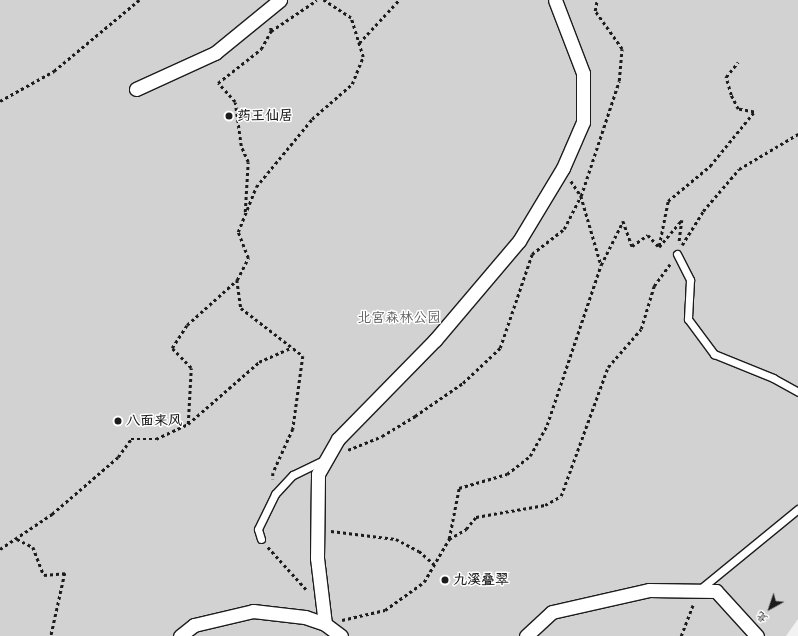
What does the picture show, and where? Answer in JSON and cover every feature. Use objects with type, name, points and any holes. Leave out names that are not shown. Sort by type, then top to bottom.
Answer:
[{"type":"street","points":[[136,89],[215,53],[266,14],[280,0]]},
{"type":"street","points":[[325,624],[318,530],[318,474],[338,439],[435,340],[519,241],[563,168],[584,122],[582,73],[555,0]]},
{"type":"street","points":[[526,636],[552,612],[648,590],[716,591],[757,636]]},
{"type":"street","points":[[180,636],[194,625],[253,611],[305,617],[325,624],[342,636]]},
{"type":"lane","points":[[677,254],[690,280],[688,319],[714,354],[774,378],[798,392]]},
{"type":"lane","points":[[260,539],[258,529],[275,494],[293,475],[328,458]]},
{"type":"lane","points":[[699,590],[798,509]]},
{"type":"path","points":[[0,101],[54,71],[139,0]]},
{"type":"path","points":[[245,214],[248,162],[241,146],[235,102],[218,83],[261,49],[271,31],[317,0]]},
{"type":"path","points":[[188,424],[192,368],[172,348],[187,326],[237,280],[248,258],[238,232],[256,187],[312,119],[352,84],[363,57],[351,18],[323,0]]},
{"type":"path","points":[[359,43],[400,0]]},
{"type":"path","points":[[266,14],[271,31]]},
{"type":"path","points":[[659,247],[668,201],[710,166],[754,112],[738,109],[731,95],[726,77],[738,62]]},
{"type":"path","points":[[325,624],[385,610],[424,582],[449,539],[476,517],[545,505],[562,496],[608,367],[641,329],[654,286],[677,254],[702,211],[739,169],[798,134]]},
{"type":"path","points":[[563,168],[581,196],[601,265]]},
{"type":"path","points":[[659,247],[682,220],[677,254]]},
{"type":"path","points":[[449,539],[459,488],[507,474],[530,456],[547,424],[601,265],[623,221],[632,246],[648,235],[659,247]]},
{"type":"path","points":[[237,280],[241,308],[303,356],[303,372],[293,428],[273,473],[275,494]]},
{"type":"path","points":[[0,549],[52,514],[118,457],[131,439],[156,439],[188,424],[259,362],[292,346]]},
{"type":"path","points":[[318,530],[396,540],[419,551],[434,564]]},
{"type":"path","points":[[17,539],[34,547],[44,575],[65,573],[50,636]]},
{"type":"path","points":[[260,539],[323,606]]},
{"type":"path","points":[[681,636],[699,590]]},
{"type":"green space","name":"北宫森林公园","points":[[0,0],[798,0],[798,619],[786,636],[0,636]]},
{"type":"place","name":"药王仙居","points":[[229,116]]},
{"type":"place","name":"八面来风","points":[[118,421]]},
{"type":"place","name":"九溪叠翠","points":[[445,580]]}]
